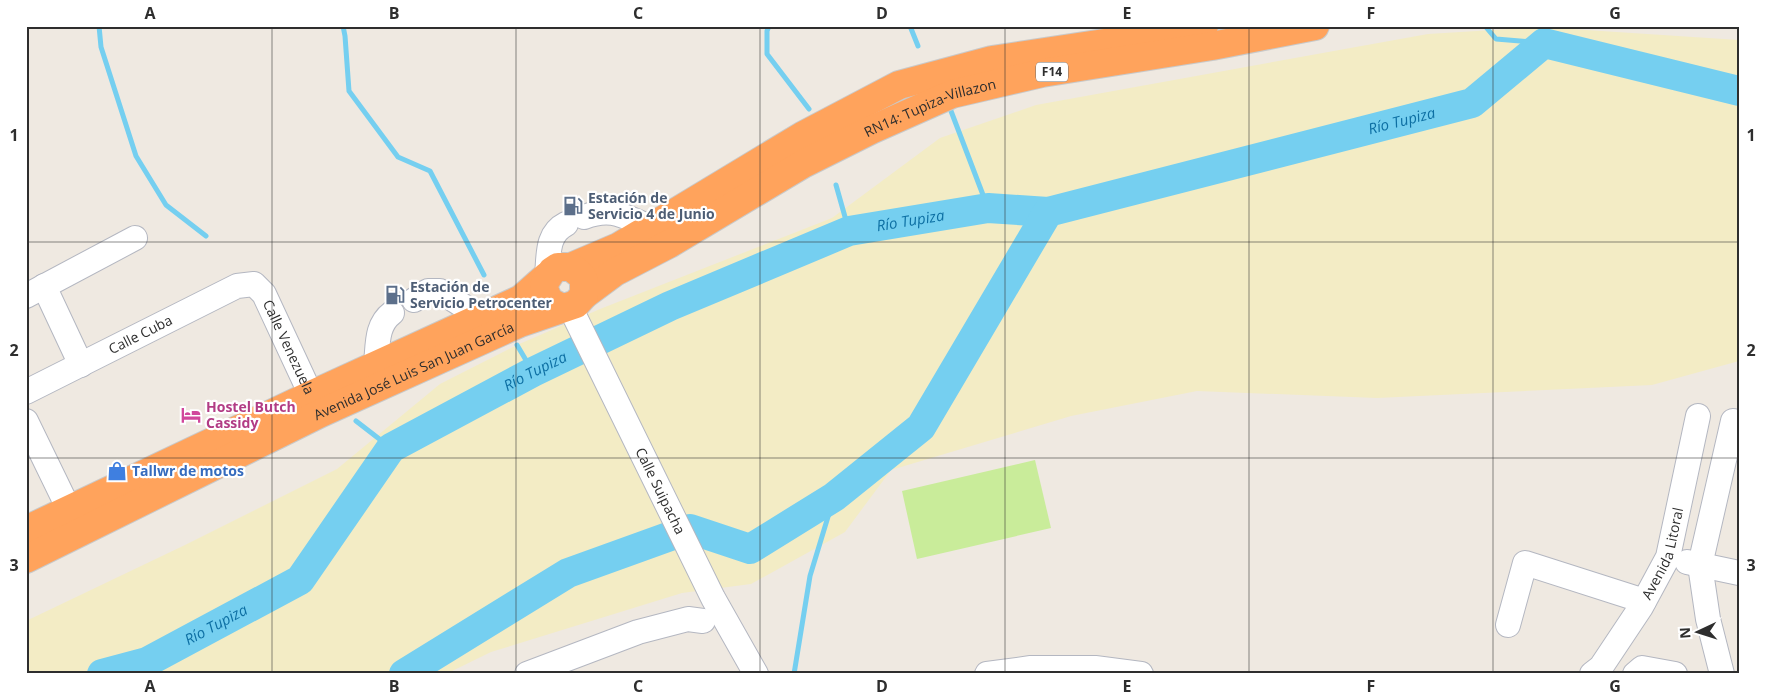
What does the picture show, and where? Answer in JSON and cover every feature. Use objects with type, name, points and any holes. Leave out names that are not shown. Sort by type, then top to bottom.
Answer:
[{"type":"highway","name":"RN14: Tupiza-Villazon","points":[[572,303],[616,272],[669,244],[803,164],[860,120],[899,86],[982,75],[1204,26]]},
{"type":"highway","name":"RN14: Tupiza-Villazon","points":[[982,75],[1042,73],[1212,46],[1315,26]]},
{"type":"highway","name":"RN14: Tupiza-Villazon","points":[[559,271],[618,247],[802,136],[860,120]]},
{"type":"highway","points":[[559,271],[581,275],[585,288],[572,303],[555,306],[546,296],[544,289],[559,271]]},
{"type":"highway","name":"Avenida José Luis San Juan García","points":[[316,404],[376,364],[522,299],[559,271]]},
{"type":"highway","name":"Avenida José Luis San Juan García","points":[[26,559],[74,521],[316,404],[572,303]]},
{"type":"highway","name":"Avenida José Luis San Juan García","points":[[26,530],[74,521]]},
{"type":"street","points":[[559,271],[551,238],[558,228],[597,212],[610,211],[650,227]]},
{"type":"street","points":[[81,365],[35,291],[135,238]]},
{"type":"street","name":"Calle Cuba","points":[[26,392],[237,286],[254,284]]},
{"type":"street","name":"Calle Venezuela","points":[[254,284],[264,294],[316,404]]},
{"type":"street","points":[[414,300],[428,292],[440,291],[482,318]]},
{"type":"street","name":"Calle Suipacha","points":[[572,303],[713,598],[756,674]]},
{"type":"street","points":[[376,364],[379,330],[385,318],[392,313]]},
{"type":"street","name":"Avenida Litoral","points":[[1592,674],[1601,667],[1644,601],[1668,557],[1698,416]]},
{"type":"street","points":[[26,421],[74,521]]},
{"type":"street","points":[[1722,674],[1708,620],[1700,565],[1733,421]]},
{"type":"street","points":[[1668,557],[1739,573]]},
{"type":"street","points":[[1508,625],[1525,563],[1644,601]]},
{"type":"street","points":[[527,674],[638,632],[688,619],[703,621]]},
{"type":"street","points":[[987,674],[1031,668],[1095,668],[1141,674]]},
{"type":"street","points":[[1635,674],[1642,668],[1675,674]]},
{"type":"sand","points":[[1540,27],[1739,40],[1739,361],[1652,385],[1377,398],[1197,391],[1071,416],[891,470],[845,532],[751,584],[682,593],[491,652],[446,674],[26,674],[26,621],[185,545],[337,469],[440,384],[517,345],[600,309],[832,218],[940,138],[1036,105],[1428,34]]},
{"type":"green space","points":[[1035,460],[1051,528],[917,559],[902,491]]},
{"type":"waterway","points":[[99,26],[101,47],[136,156],[166,205],[206,236]]},
{"type":"waterway","points":[[343,26],[349,91],[398,157],[430,171],[484,275]]},
{"type":"waterway","points":[[769,26],[767,31],[767,54],[809,109]]},
{"type":"waterway","points":[[910,26],[918,46]]},
{"type":"waterway","points":[[1485,26],[1496,39],[1544,43]]},
{"type":"waterway","name":"Río Tupiza","points":[[404,674],[568,573],[690,529],[750,549],[834,497],[921,427],[1048,212],[1472,103],[1544,43],[1739,91]]},
{"type":"waterway","points":[[951,111],[988,208]]},
{"type":"waterway","points":[[836,185],[849,231]]},
{"type":"waterway","name":"Río Tupiza","points":[[102,674],[147,662],[300,580],[391,448],[533,372],[670,306],[849,231],[988,208],[1048,212]]},
{"type":"waterway","points":[[517,345],[533,372]]},
{"type":"waterway","points":[[356,421],[391,448]]},
{"type":"waterway","points":[[794,674],[810,576],[834,497]]},
{"type":"place","name":"Estación de Servicio 4 de Junio","points":[[573,206]]},
{"type":"place","name":"Estación de Servicio Petrocenter","points":[[395,295]]},
{"type":"place","name":"Hostel Butch Cassidy","points":[[191,415]]},
{"type":"place","name":"Tallwr de motos","points":[[117,471]]}]
